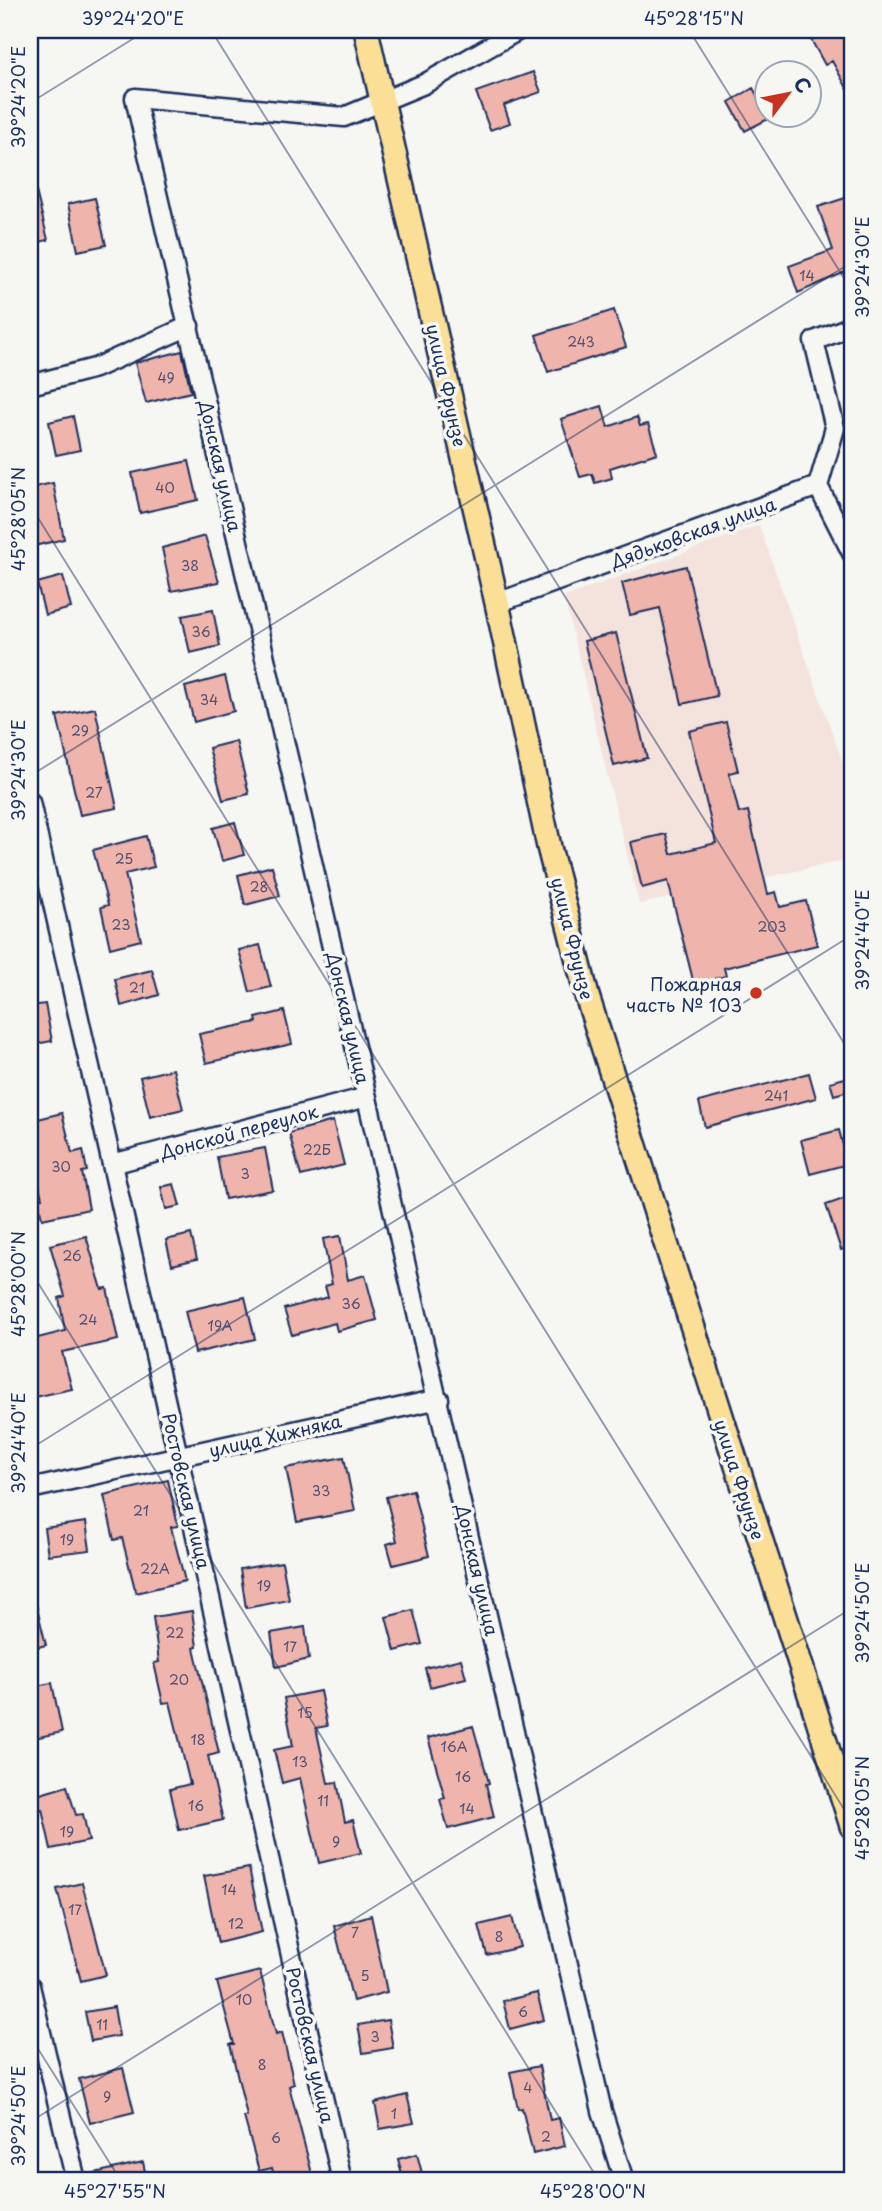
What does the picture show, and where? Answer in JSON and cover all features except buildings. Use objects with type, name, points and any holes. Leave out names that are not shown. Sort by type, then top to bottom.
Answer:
[{"type":"main road","name":"улица Фрунзе","points":[[366,30],[550,847],[587,996],[631,1143],[852,1826]]},
{"type":"street","points":[[382,103],[471,60],[515,31]]},
{"type":"street","name":"Донская улица","points":[[382,103],[344,117],[135,98],[439,1398],[602,2111],[624,2181]]},
{"type":"street","points":[[30,385],[95,368],[189,326]]},
{"type":"street","points":[[852,326],[814,341],[835,428],[818,486],[852,554]]},
{"type":"street","name":"Дядьковская улица","points":[[497,603],[818,486]]},
{"type":"street","name":"Ростовская улица","points":[[30,802],[342,2181]]},
{"type":"street","name":"Донской переулок","points":[[111,1164],[367,1097]]},
{"type":"street","name":"улица Хижняка","points":[[30,1489],[439,1398]]},
{"type":"street","points":[[30,1986],[76,2181]]},
{"type":"shaded area","points":[[759,525],[852,789],[852,859],[639,904],[564,597]]},
{"type":"place","name":"Пожарная часть № 103","points":[[756,993]]}]
